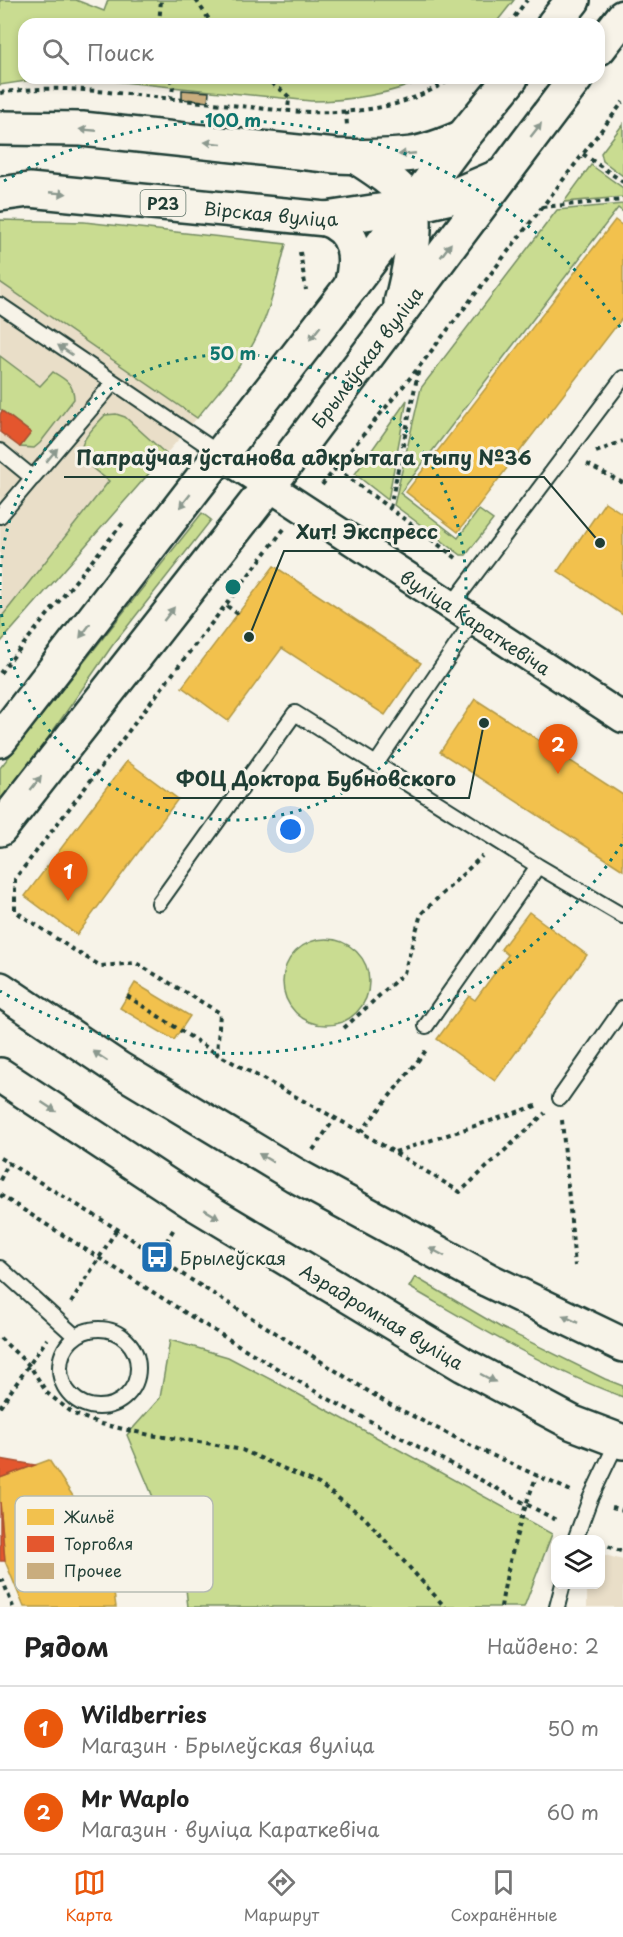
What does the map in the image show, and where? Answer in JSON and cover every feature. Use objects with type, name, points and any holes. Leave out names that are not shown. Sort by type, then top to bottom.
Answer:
[{"type":"main road","points":[[559,18],[573,0]]},
{"type":"main road","points":[[605,40],[623,17]]},
{"type":"main road","points":[[0,740],[506,84]]},
{"type":"main road","name":"Брылеўская вуліца","points":[[0,829],[269,486],[571,84]]},
{"type":"main road","points":[[0,128],[82,129],[336,156],[352,142]]},
{"type":"main road","points":[[352,142],[414,154],[463,137]]},
{"type":"main road","points":[[352,142],[412,206],[414,232],[398,314]]},
{"type":"main road","name":"Вірская вуліца","points":[[0,194],[29,190],[326,219],[412,206],[451,197],[501,176]]},
{"type":"main road","points":[[326,219],[343,228],[350,238],[355,268],[351,286]]},
{"type":"main road","points":[[6,990],[119,1069],[295,1175],[488,1280],[623,1345]]},
{"type":"main road","name":"Аэрадромная вуліца","points":[[0,1075],[191,1201],[464,1365],[573,1423],[621,1441]]},
{"type":"street","name":"вуліца Караткевіча","points":[[220,454],[623,718]]},
{"type":"lane","points":[[0,305],[220,454]]},
{"type":"lane","points":[[376,764],[462,613],[623,378]]},
{"type":"lane","points":[[0,516],[113,382]]},
{"type":"lane","points":[[0,451],[33,477]]},
{"type":"lane","points":[[159,903],[295,713],[538,866],[623,916]]},
{"type":"lane","points":[[426,1026],[538,866]]},
{"type":"lane","points":[[560,1098],[623,1008]]},
{"type":"lane","points":[[0,1268],[75,1336]]},
{"type":"lane","points":[[93,1329],[112,1330],[128,1341],[137,1358],[138,1377],[129,1394],[114,1405],[95,1408],[77,1402],[64,1388],[58,1370],[60,1360],[63,1351],[75,1336],[93,1329]]},
{"type":"lane","points":[[576,1535],[590,1499],[621,1441]]},
{"type":"lane","points":[[557,1607],[562,1589]]},
{"type":"path","points":[[160,18],[161,0]]},
{"type":"path","points":[[196,0],[208,18]]},
{"type":"path","points":[[514,18],[528,0]]},
{"type":"path","points":[[171,99],[172,84]]},
{"type":"path","points":[[273,84],[289,97],[288,111]]},
{"type":"path","points":[[0,93],[23,89],[61,88],[326,113],[374,108],[405,101],[442,84]]},
{"type":"path","points":[[217,1054],[220,1013],[135,963],[100,966],[75,951],[15,911],[15,879],[301,508],[337,469],[419,368],[623,102]]},
{"type":"path","points":[[346,111],[352,142]]},
{"type":"path","points":[[583,154],[623,182]]},
{"type":"path","points":[[542,208],[623,200]]},
{"type":"path","points":[[390,508],[419,368]]},
{"type":"path","points":[[579,459],[623,483]]},
{"type":"path","points":[[337,469],[460,562],[466,558]]},
{"type":"path","points":[[0,673],[126,520]]},
{"type":"path","points":[[227,606],[238,614]]},
{"type":"path","points":[[344,1028],[404,973],[422,914],[498,841]]},
{"type":"path","points":[[127,996],[217,1054],[361,1132],[460,1192],[560,1098]]},
{"type":"path","points":[[361,1132],[429,1046],[426,1026]]},
{"type":"path","points":[[394,1152],[560,1098]]},
{"type":"path","points":[[560,1098],[575,1266]]},
{"type":"path","points":[[0,1158],[117,1229],[182,1275],[377,1397],[472,1446],[590,1499],[623,1510]]},
{"type":"path","points":[[0,1180],[9,1162]]},
{"type":"path","points":[[0,1195],[200,1322],[323,1396],[525,1504],[576,1535]]},
{"type":"path","points":[[0,1338],[30,1366],[47,1393],[74,1414],[101,1424],[150,1435],[242,1450],[319,1484],[364,1517],[445,1607]]},
{"type":"path","points":[[501,1607],[507,1569],[525,1504],[537,1475]]},
{"type":"path","points":[[605,1545],[623,1552]]},
{"type":"path","points":[[0,1581],[3,1581],[13,1607]]},
{"type":"shaded area","points":[[0,282],[197,418],[166,454],[125,417],[116,414],[105,415],[83,439],[87,464],[110,481],[0,619]]},
{"type":"shaded area","points":[[605,1555],[623,1560],[623,1607],[587,1607],[587,1589],[605,1589]]},
{"type":"green space","points":[[0,0],[76,0],[104,11],[108,0],[514,0],[500,18],[18,18],[18,82],[0,85]]},
{"type":"green space","points":[[142,84],[414,84],[370,96],[311,101]]},
{"type":"green space","points":[[623,124],[623,176],[603,161],[601,153]]},
{"type":"green space","points":[[591,165],[623,188],[623,197],[564,202]]},
{"type":"green space","points":[[623,204],[623,212],[618,208],[400,493],[458,538],[479,510],[493,520],[466,555],[461,555],[394,505],[421,388],[557,210]]},
{"type":"green space","points":[[0,220],[84,222],[286,244],[271,301],[252,345],[238,367],[197,418],[0,282]]},
{"type":"green space","points":[[0,356],[40,386],[53,372],[71,386],[74,399],[34,448],[20,447],[31,433],[0,409]]},
{"type":"green space","points":[[407,400],[388,500],[355,474]]},
{"type":"green space","points":[[116,414],[125,417],[166,454],[0,643],[0,619],[109,481],[87,463],[82,457],[81,450],[90,431],[105,415]]},
{"type":"green space","points":[[202,513],[211,520],[112,646],[0,807],[0,768]]},
{"type":"green space","points":[[326,939],[342,943],[356,952],[365,966],[369,982],[365,998],[356,1012],[342,1021],[326,1025],[310,1021],[296,1012],[287,998],[283,982],[287,966],[296,952],[310,943]]},
{"type":"green space","points":[[415,1277],[500,1327],[623,1386],[623,1397],[541,1361],[409,1287]]},
{"type":"green space","points":[[170,1340],[228,1357],[552,1534],[524,1607],[188,1607],[186,1592],[213,1592],[213,1496],[153,1496],[127,1435],[160,1398]]},
{"type":"building: Жильё","points":[[615,220],[623,226],[623,317],[458,532],[406,492]]},
{"type":"building: Жильё","points":[[605,502],[623,514],[623,615],[558,571]]},
{"type":"building: Жильё","points":[[274,566],[421,663],[385,715],[282,648],[228,721],[182,687]]},
{"type":"building: Жильё","points":[[475,699],[623,795],[623,870],[440,752]]},
{"type":"building: Жильё","points":[[127,761],[178,799],[77,935],[25,896]]},
{"type":"building: Жильё","points":[[529,912],[587,955],[495,1081],[437,1039],[469,996],[475,1000],[508,955],[501,949]]},
{"type":"building: Жильё","points":[[135,983],[190,1016],[174,1040],[120,1008]]},
{"type":"building: Жильё","points":[[49,1460],[73,1496],[15,1496],[15,1585],[5,1561],[0,1478]]},
{"type":"building: Жильё","points":[[18,1592],[114,1592],[116,1607],[24,1607]]},
{"type":"building: Торговля","points":[[2,411],[31,433],[20,447],[0,432]]},
{"type":"building: Торговля","points":[[0,1459],[35,1465],[0,1478]]},
{"type":"building: Торговля","points":[[0,1502],[5,1561],[0,1561]]},
{"type":"building: Прочее","points":[[182,90],[209,92],[208,102],[182,99]]},
{"type":"place","name":"Папраўчая ўстанова адкрытага тыпу №36","points":[[600,543]]},
{"type":"place","name":"Хит! Экспресс","points":[[249,637]]},
{"type":"place","name":"ФОЦ Доктора Бубновского","points":[[484,723]]},
{"type":"place","name":"Mr Waplo","points":[[558,774]]},
{"type":"place","name":"Wildberries","points":[[68,901]]},
{"type":"place","name":"Брылеўская","points":[[157,1257]]}]
